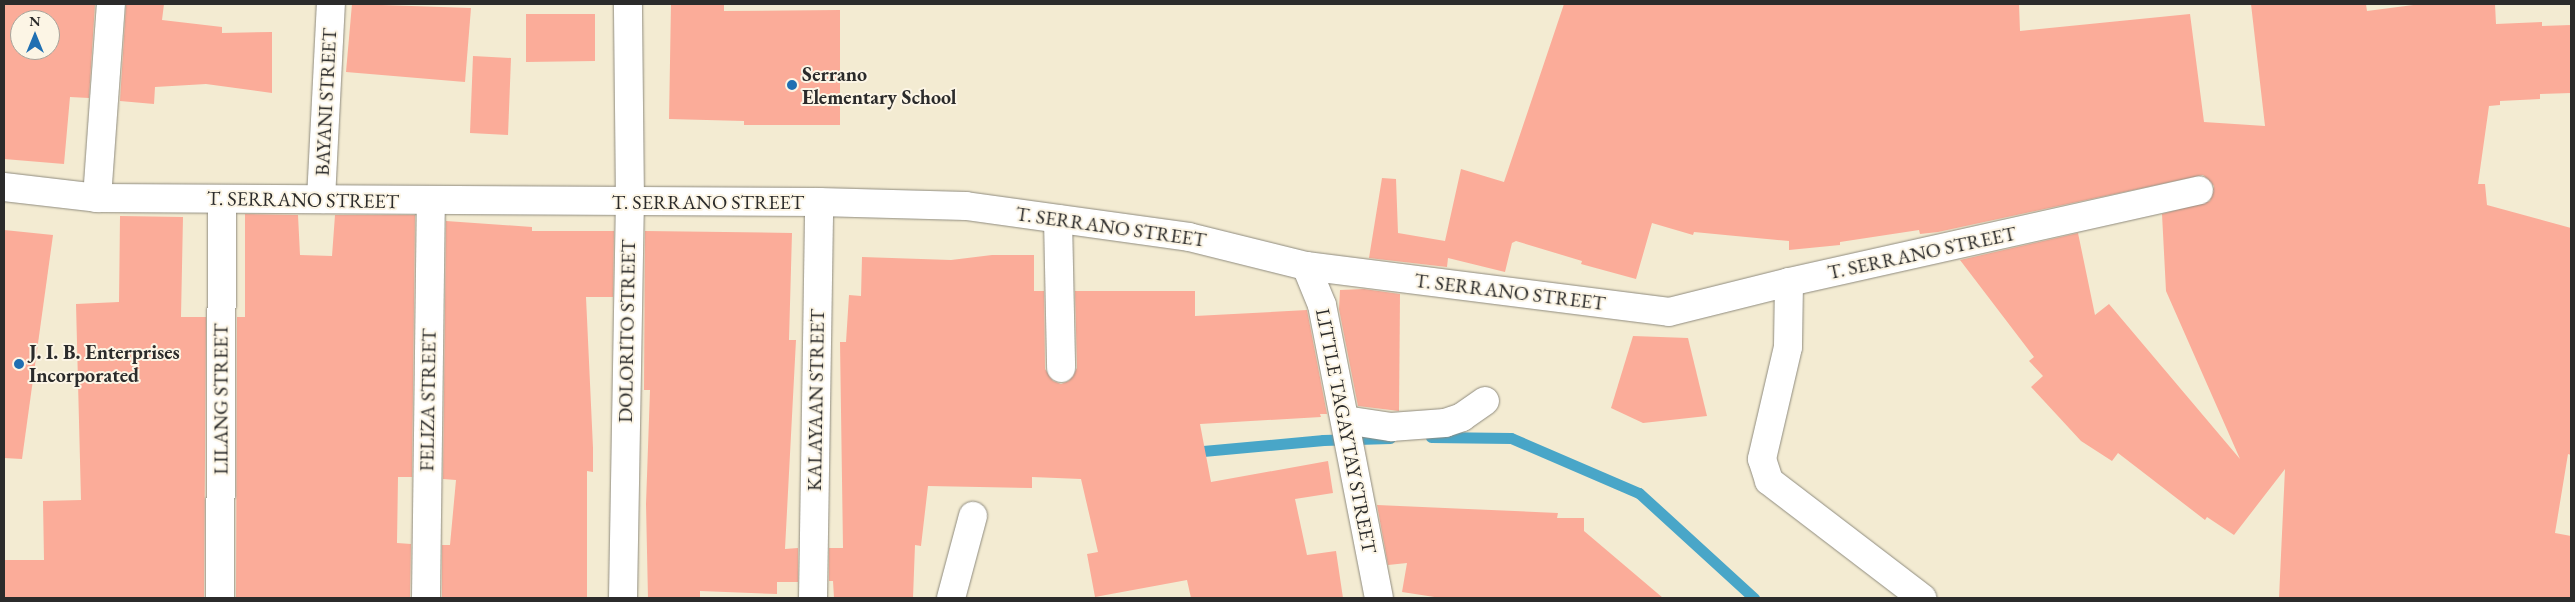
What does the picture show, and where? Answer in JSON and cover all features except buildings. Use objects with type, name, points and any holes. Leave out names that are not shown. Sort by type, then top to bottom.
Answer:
[{"type":"street","points":[[97,198],[111,4]]},
{"type":"street","name":"BAYANI STREET","points":[[320,200],[331,4]]},
{"type":"street","name":"DOLORITO STREET","points":[[623,598],[630,202],[628,4]]},
{"type":"street","name":"T. SERRANO STREET","points":[[4,187],[97,198],[431,202],[819,202],[966,206],[1189,237],[1306,266],[1669,312],[1789,282],[2199,190]]},
{"type":"street","name":"LILANG STREET","points":[[220,598],[222,199]]},
{"type":"street","name":"FELIZA STREET","points":[[426,598],[431,202]]},
{"type":"street","name":"KALAYAAN STREET","points":[[814,598],[819,202]]},
{"type":"street","points":[[1058,219],[1061,368]]},
{"type":"street","name":"LITTLE TAGAYTAY STREET","points":[[1306,266],[1322,305],[1379,598]]},
{"type":"street","points":[[1789,282],[1788,347],[1766,431],[1762,459],[1769,481],[1922,598]]},
{"type":"street","points":[[1345,422],[1391,427],[1445,423],[1462,417],[1485,401]]},
{"type":"street","points":[[952,598],[973,516]]},
{"type":"waterway","points":[[1431,437],[1511,438],[1639,493],[1754,598]]},
{"type":"waterway","points":[[1203,451],[1323,440],[1390,438]]},
{"type":"place","name":"Serrano Elementary School","points":[[792,85]]},
{"type":"place","name":"J. I. B. Enterprises Incorporated","points":[[19,364]]}]
